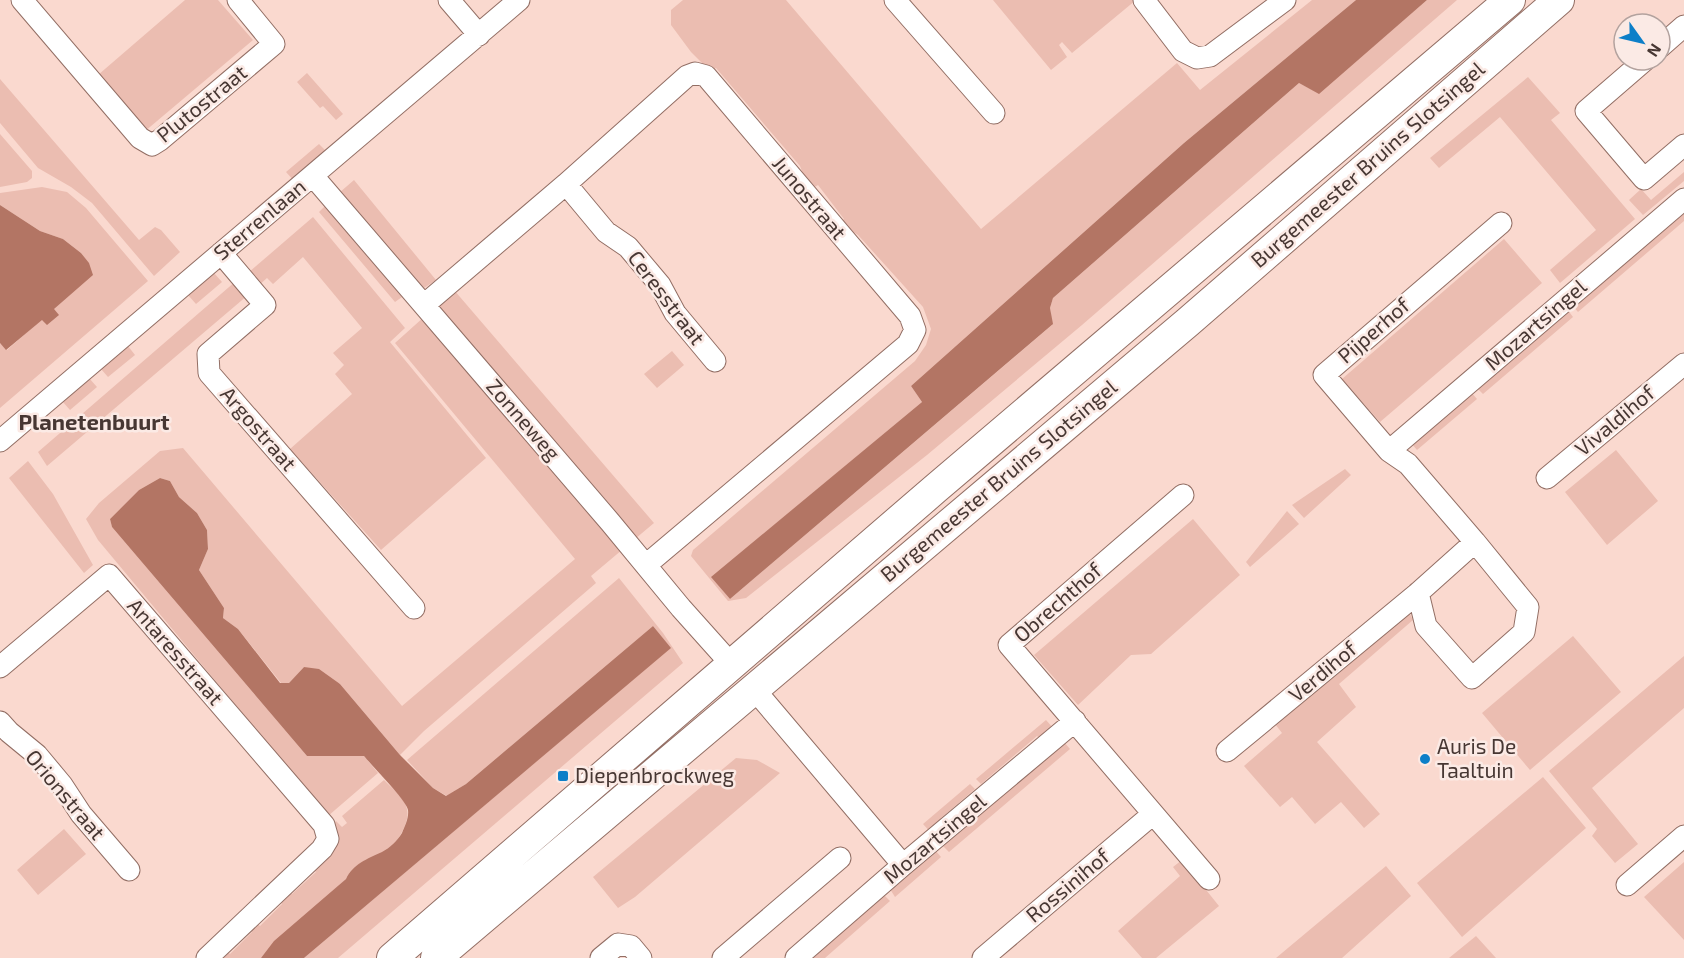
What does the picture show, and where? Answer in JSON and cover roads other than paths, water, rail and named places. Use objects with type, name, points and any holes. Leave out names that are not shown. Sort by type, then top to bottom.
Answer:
[{"type":"main road","name":"Burgemeester Bruins Slotsingel","points":[[392,958],[935,489],[1510,0]]},
{"type":"main road","name":"Burgemeester Bruins Slotsingel","points":[[436,958],[1188,322],[1559,0]]},
{"type":"main road","points":[[732,665],[754,688]]},
{"type":"street","name":"Plutostraat","points":[[22,0],[140,138],[152,145],[274,44],[238,0]]},
{"type":"street","points":[[449,0],[479,34]]},
{"type":"street","name":"Sterrenlaan","points":[[3,431],[220,253],[519,0]]},
{"type":"street","points":[[895,0],[994,113]]},
{"type":"street","points":[[1144,0],[1183,51],[1197,58],[1210,56],[1285,0]]},
{"type":"street","points":[[1672,36],[1684,26]]},
{"type":"street","points":[[1631,72],[1586,111],[1644,179],[1684,146]]},
{"type":"street","name":"Junostraat","points":[[424,305],[566,184],[687,76],[695,73],[706,76],[910,316],[915,330],[908,344],[646,565]]},
{"type":"street","name":"Zonneweg","points":[[312,176],[732,665]]},
{"type":"street","name":"Ceresstraat","points":[[566,184],[606,232],[628,248],[660,285],[675,313],[715,361]]},
{"type":"street","name":"Mozartsingel","points":[[1389,451],[1684,199]]},
{"type":"street","name":"Pijperhof","points":[[1389,451],[1324,375],[1501,223]]},
{"type":"street","name":"Argostraat","points":[[220,253],[265,305],[208,354],[209,373],[414,608]]},
{"type":"street","name":"Vivaldihof","points":[[1547,478],[1684,364]]},
{"type":"street","points":[[1389,451],[1408,464],[1528,607],[1524,632],[1472,678],[1426,626],[1418,593]]},
{"type":"street","name":"Obrechthof","points":[[1075,721],[1009,645],[1183,495]]},
{"type":"street","name":"Verdihof","points":[[1227,752],[1418,593],[1475,542]]},
{"type":"street","name":"Antaresstraat","points":[[0,667],[109,575],[324,825],[328,839],[322,849],[207,958]]},
{"type":"street","points":[[754,688],[903,865]]},
{"type":"street","points":[[1075,721],[1209,879]]},
{"type":"street","name":"Mozartsingel","points":[[796,958],[1075,721]]},
{"type":"street","name":"Orionstraat","points":[[0,722],[37,755],[56,777],[81,814],[129,870]]},
{"type":"street","name":"Rossinihof","points":[[983,958],[1153,814]]},
{"type":"street","points":[[1627,885],[1684,836]]},
{"type":"street","points":[[723,958],[840,858]]},
{"type":"street","points":[[601,958],[618,944],[631,946],[642,958]]},
{"type":"place","name":"Auris De Taaltuin","points":[[1425,759]]},
{"type":"place","name":"Diepenbrockweg","points":[[563,776]]},
{"type":"district","name":"Planetenbuurt","points":[[94,422]]}]
